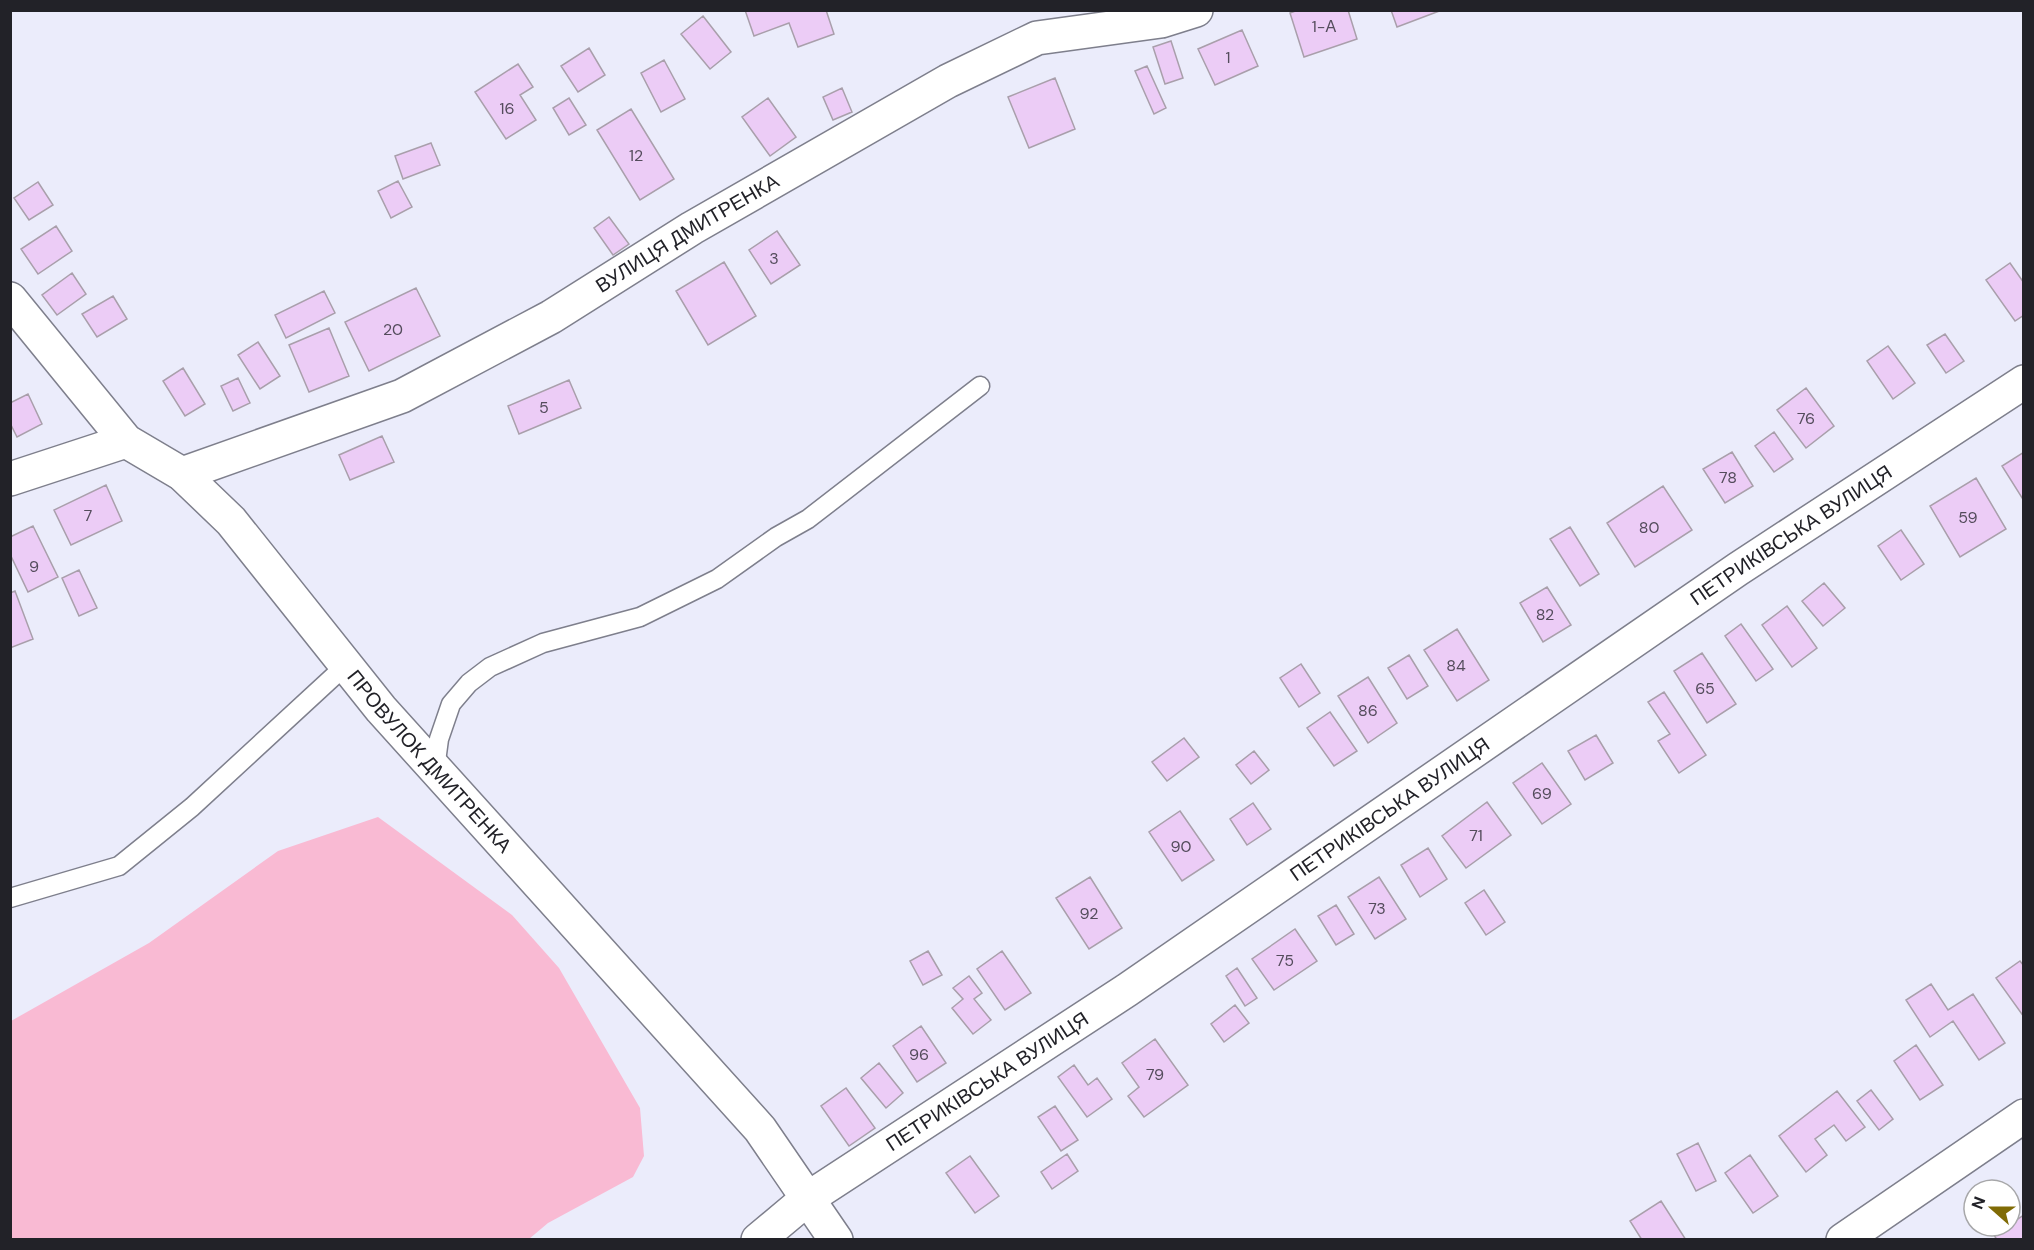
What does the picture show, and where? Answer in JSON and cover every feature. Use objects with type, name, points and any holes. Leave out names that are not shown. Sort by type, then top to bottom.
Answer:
[{"type":"street","name":"ВУЛИЦЯ ДМИТРЕНКА","points":[[182,474],[402,396],[551,317],[692,228],[948,81],[1037,38],[1161,21],[1196,10]]},
{"type":"street","name":"ПРОВУЛОК ДМИТРЕНКА","points":[[10,299],[126,441],[182,474],[231,520],[346,665],[435,769],[760,1129],[836,1239]]},
{"type":"street","name":"ПЕТРИКІВСЬКА ВУЛИЦЯ","points":[[758,1239],[807,1200],[1127,990],[1738,569],[2024,382]]},
{"type":"street","points":[[10,479],[126,441]]},
{"type":"street","points":[[1843,1239],[2024,1116]]},
{"type":"lane","points":[[435,769],[438,739],[451,704],[469,683],[490,667],[543,643],[640,617],[717,579],[776,537],[808,519],[980,386]]},
{"type":"lane","points":[[10,898],[119,866],[192,807],[346,665]]},
{"type":"shaded area","points":[[378,817],[512,915],[559,968],[640,1108],[644,1156],[633,1177],[548,1223],[529,1239],[11,1239],[11,1021],[149,943],[278,851]]},
{"type":"building","points":[[745,10],[826,10],[834,34],[798,47],[789,23],[754,36]]},
{"type":"building","points":[[1298,10],[1348,10],[1357,39],[1304,57],[1290,13]]},
{"type":"building","points":[[1391,10],[1442,10],[1397,27]]},
{"type":"building","points":[[703,16],[731,52],[710,69],[681,34]]},
{"type":"building","points":[[1242,30],[1258,66],[1215,85],[1198,49]]},
{"type":"building","points":[[1171,41],[1183,78],[1165,84],[1153,47]]},
{"type":"building","points":[[589,48],[605,75],[578,92],[561,66]]},
{"type":"building","points":[[664,60],[685,99],[661,112],[641,73]]},
{"type":"building","points":[[518,64],[533,87],[520,95],[536,120],[506,139],[475,92]]},
{"type":"building","points":[[1147,66],[1166,108],[1154,114],[1135,71]]},
{"type":"building","points":[[1055,78],[1075,129],[1029,148],[1008,97]]},
{"type":"building","points":[[842,88],[852,112],[833,120],[823,97]]},
{"type":"building","points":[[569,98],[586,125],[569,135],[553,108]]},
{"type":"building","points":[[768,98],[796,137],[770,156],[742,117]]},
{"type":"building","points":[[631,109],[674,179],[640,200],[597,130]]},
{"type":"building","points":[[431,143],[440,165],[403,179],[395,156]]},
{"type":"building","points":[[398,181],[412,207],[391,218],[378,191]]},
{"type":"building","points":[[38,182],[53,205],[29,220],[14,198]]},
{"type":"building","points":[[609,217],[629,244],[613,255],[594,228]]},
{"type":"building","points":[[56,226],[72,251],[38,274],[21,249]]},
{"type":"building","points":[[777,231],[800,265],[771,284],[749,250]]},
{"type":"building","points":[[724,262],[756,316],[708,345],[676,291]]},
{"type":"building","points":[[2010,263],[2024,283],[2024,315],[2015,321],[1986,280]]},
{"type":"building","points":[[72,273],[86,294],[57,315],[42,295]]},
{"type":"building","points":[[416,288],[440,336],[369,371],[345,322]]},
{"type":"building","points":[[324,291],[335,313],[286,338],[275,315]]},
{"type":"building","points":[[113,296],[127,319],[97,337],[82,314]]},
{"type":"building","points":[[329,328],[349,376],[309,392],[289,345]]},
{"type":"building","points":[[1945,334],[1964,361],[1946,373],[1927,345]]},
{"type":"building","points":[[258,342],[280,376],[260,389],[238,355]]},
{"type":"building","points":[[1888,346],[1915,383],[1893,399],[1867,361]]},
{"type":"building","points":[[183,368],[205,404],[185,416],[163,381]]},
{"type":"building","points":[[238,378],[250,403],[233,411],[221,386]]},
{"type":"building","points":[[569,380],[581,408],[519,434],[508,406]]},
{"type":"building","points":[[1806,388],[1834,426],[1806,448],[1777,410]]},
{"type":"building","points":[[28,394],[42,424],[17,437],[10,423],[10,403]]},
{"type":"building","points":[[1774,432],[1793,459],[1774,472],[1755,446]]},
{"type":"building","points":[[382,436],[394,462],[350,480],[339,455]]},
{"type":"building","points":[[1732,452],[1753,486],[1725,503],[1703,469]]},
{"type":"building","points":[[2024,452],[2024,501],[2002,466]]},
{"type":"building","points":[[1976,478],[2006,529],[1960,557],[1930,506]]},
{"type":"building","points":[[106,485],[122,521],[71,545],[54,510]]},
{"type":"building","points":[[1663,486],[1692,530],[1635,567],[1607,523]]},
{"type":"building","points":[[33,526],[58,577],[28,592],[10,554],[10,537]]},
{"type":"building","points":[[1570,527],[1599,574],[1580,586],[1550,539]]},
{"type":"building","points":[[1901,530],[1924,564],[1901,580],[1878,546]]},
{"type":"building","points":[[79,570],[97,608],[79,616],[62,578]]},
{"type":"building","points":[[1824,583],[1845,608],[1823,626],[1802,601]]},
{"type":"building","points":[[1547,587],[1571,625],[1543,642],[1520,603]]},
{"type":"building","points":[[15,591],[33,639],[10,648],[10,593]]},
{"type":"building","points":[[1787,606],[1817,648],[1792,667],[1762,625]]},
{"type":"building","points":[[1741,624],[1773,669],[1756,681],[1725,636]]},
{"type":"building","points":[[1457,629],[1489,680],[1457,701],[1424,650]]},
{"type":"building","points":[[1702,653],[1736,704],[1707,723],[1674,671]]},
{"type":"building","points":[[1409,655],[1428,686],[1407,699],[1388,668]]},
{"type":"building","points":[[1301,664],[1320,693],[1299,707],[1280,678]]},
{"type":"building","points":[[1368,677],[1397,723],[1368,743],[1338,696]]},
{"type":"building","points":[[1664,692],[1706,755],[1679,773],[1658,741],[1670,734],[1648,702]]},
{"type":"building","points":[[1330,712],[1357,751],[1334,766],[1307,728]]},
{"type":"building","points":[[1596,735],[1613,763],[1585,780],[1568,751]]},
{"type":"building","points":[[1184,738],[1199,757],[1167,781],[1152,762]]},
{"type":"building","points":[[1254,751],[1269,770],[1251,784],[1236,765]]},
{"type":"building","points":[[1542,763],[1571,804],[1542,824],[1513,783]]},
{"type":"building","points":[[1487,802],[1511,835],[1466,868],[1442,836]]},
{"type":"building","points":[[1253,803],[1271,829],[1247,845],[1230,819]]},
{"type":"building","points":[[1180,811],[1214,860],[1182,881],[1149,832]]},
{"type":"building","points":[[1428,848],[1447,879],[1420,897],[1401,865]]},
{"type":"building","points":[[1090,877],[1122,928],[1089,949],[1056,898]]},
{"type":"building","points":[[1379,877],[1406,919],[1375,939],[1348,897]]},
{"type":"building","points":[[1484,890],[1505,922],[1486,935],[1465,903]]},
{"type":"building","points":[[1336,905],[1354,934],[1336,945],[1318,916]]},
{"type":"building","points":[[1295,929],[1317,961],[1274,990],[1252,959]]},
{"type":"building","points":[[928,951],[942,975],[923,985],[910,961]]},
{"type":"building","points":[[1002,951],[1031,993],[1005,1010],[977,969]]},
{"type":"building","points":[[2020,961],[2024,966],[2024,1017],[1996,978]]},
{"type":"building","points":[[1237,968],[1257,998],[1245,1006],[1226,976]]},
{"type":"building","points":[[969,976],[982,993],[974,999],[991,1020],[973,1034],[952,1008],[963,999],[953,988]]},
{"type":"building","points":[[1931,984],[1948,1010],[1973,994],[2005,1043],[1979,1060],[1953,1021],[1930,1037],[1906,1000]]},
{"type":"building","points":[[1235,1005],[1249,1023],[1224,1042],[1211,1024]]},
{"type":"building","points":[[921,1026],[946,1063],[917,1082],[893,1046]]},
{"type":"building","points":[[1155,1039],[1188,1085],[1144,1117],[1128,1096],[1139,1087],[1122,1063]]},
{"type":"building","points":[[1916,1045],[1943,1085],[1920,1100],[1894,1061]]},
{"type":"building","points":[[879,1063],[903,1093],[886,1108],[861,1078]]},
{"type":"building","points":[[1074,1065],[1088,1085],[1097,1078],[1112,1099],[1087,1117],[1058,1077]]},
{"type":"building","points":[[846,1088],[875,1128],[849,1146],[821,1106]]},
{"type":"building","points":[[1871,1090],[1893,1119],[1879,1130],[1857,1101]]},
{"type":"building","points":[[1837,1091],[1865,1127],[1846,1141],[1834,1125],[1815,1139],[1827,1155],[1806,1172],[1779,1136]]},
{"type":"building","points":[[1055,1106],[1078,1140],[1061,1151],[1038,1117]]},
{"type":"building","points":[[1698,1143],[1716,1181],[1696,1191],[1677,1154]]},
{"type":"building","points":[[1067,1154],[1078,1171],[1052,1189],[1041,1172]]},
{"type":"building","points":[[1750,1155],[1778,1196],[1753,1213],[1725,1173]]},
{"type":"building","points":[[970,1156],[999,1196],[975,1213],[946,1173]]},
{"type":"building","points":[[1661,1201],[1686,1240],[1642,1240],[1630,1221]]},
{"type":"building","points":[[2024,1215],[2024,1240],[1997,1240],[1996,1238],[2022,1238],[2022,1216]]}]
